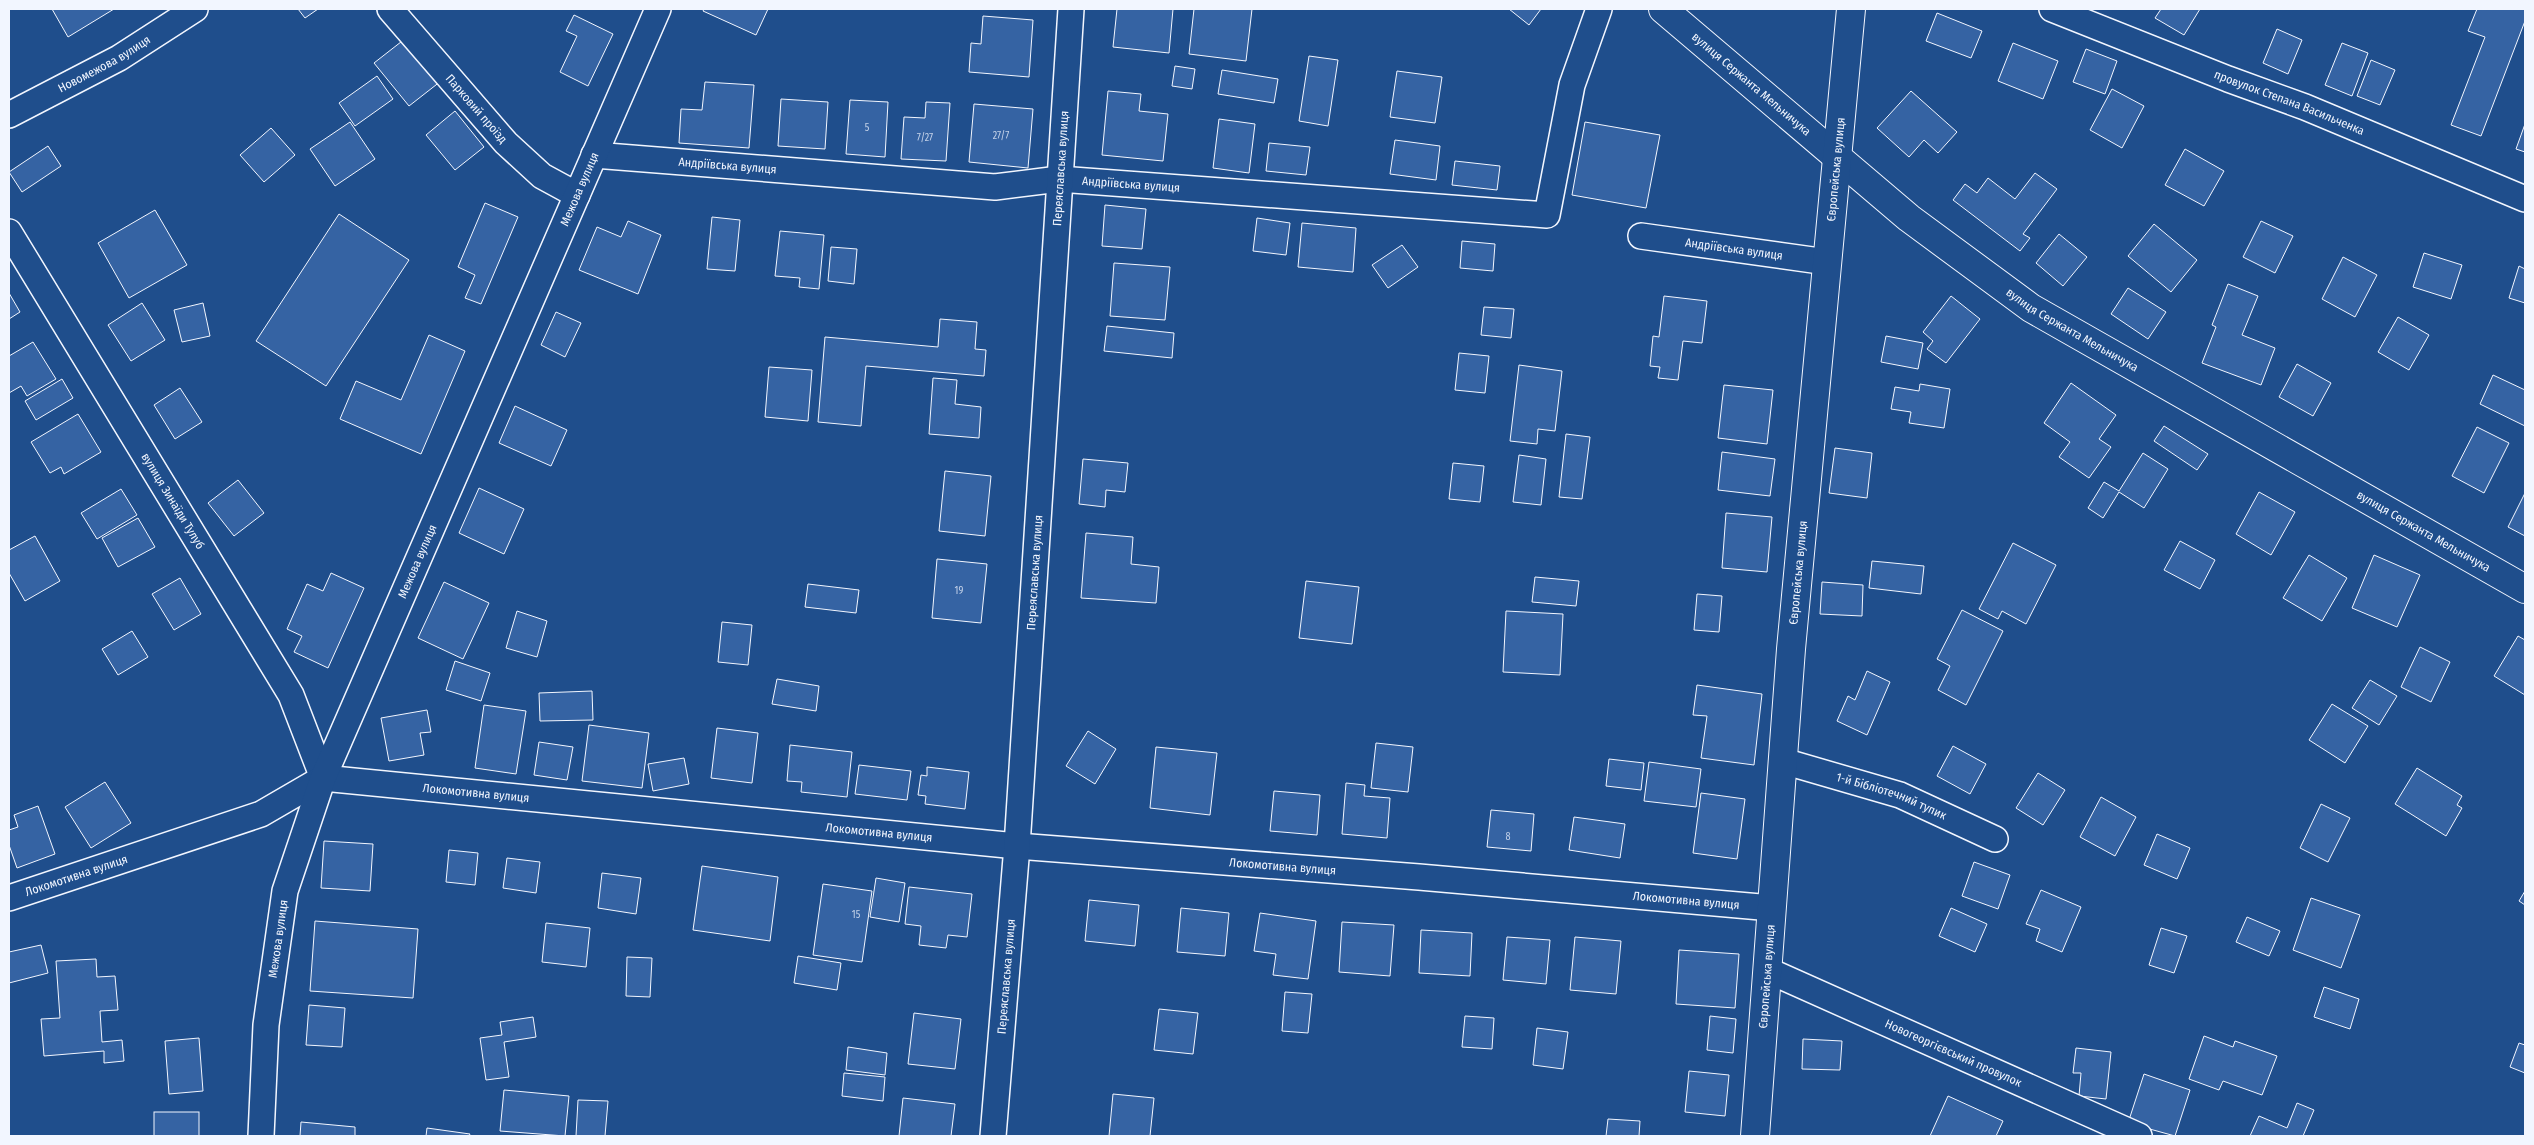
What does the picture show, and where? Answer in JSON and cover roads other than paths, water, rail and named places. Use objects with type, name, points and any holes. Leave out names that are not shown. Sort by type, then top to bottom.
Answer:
[{"type":"street","name":"Новомежова вулиця","points":[[9,115],[119,58],[195,9]]},
{"type":"street","name":"Парковий проїзд","points":[[390,9],[506,143],[542,176],[577,195]]},
{"type":"street","name":"Межова вулиця","points":[[261,1136],[266,1025],[285,891],[323,778],[658,9]]},
{"type":"street","name":"Переяславська вулиця","points":[[993,1136],[1017,846],[1071,9]]},
{"type":"street","name":"Андріївська вулиця","points":[[594,154],[995,187],[1059,179],[1547,215],[1572,84],[1599,9]]},
{"type":"street","name":"вулиця Сержанта Мельничука","points":[[1663,9],[1909,218],[2032,308],[2525,589]]},
{"type":"street","name":"Європейська вулиця","points":[[1756,1136],[1791,649],[1850,9]]},
{"type":"street","name":"провулок Степана Васильченка","points":[[2052,9],[2228,79],[2305,107],[2525,199]]},
{"type":"street","name":"вулиця Зинаїди Тулуб","points":[[9,232],[291,695],[323,778]]},
{"type":"street","name":"Андріївська вулиця","points":[[1640,236],[1827,262]]},
{"type":"street","name":"1-й Бібліотечний тупик","points":[[1783,761],[1900,795],[1995,839]]},
{"type":"street","name":"Локомотивна вулиця","points":[[9,898],[260,814],[323,778],[1017,846],[1420,877],[1772,908]]},
{"type":"street","name":"Новогеоргієвський провулок","points":[[1768,970],[2138,1136]]}]
